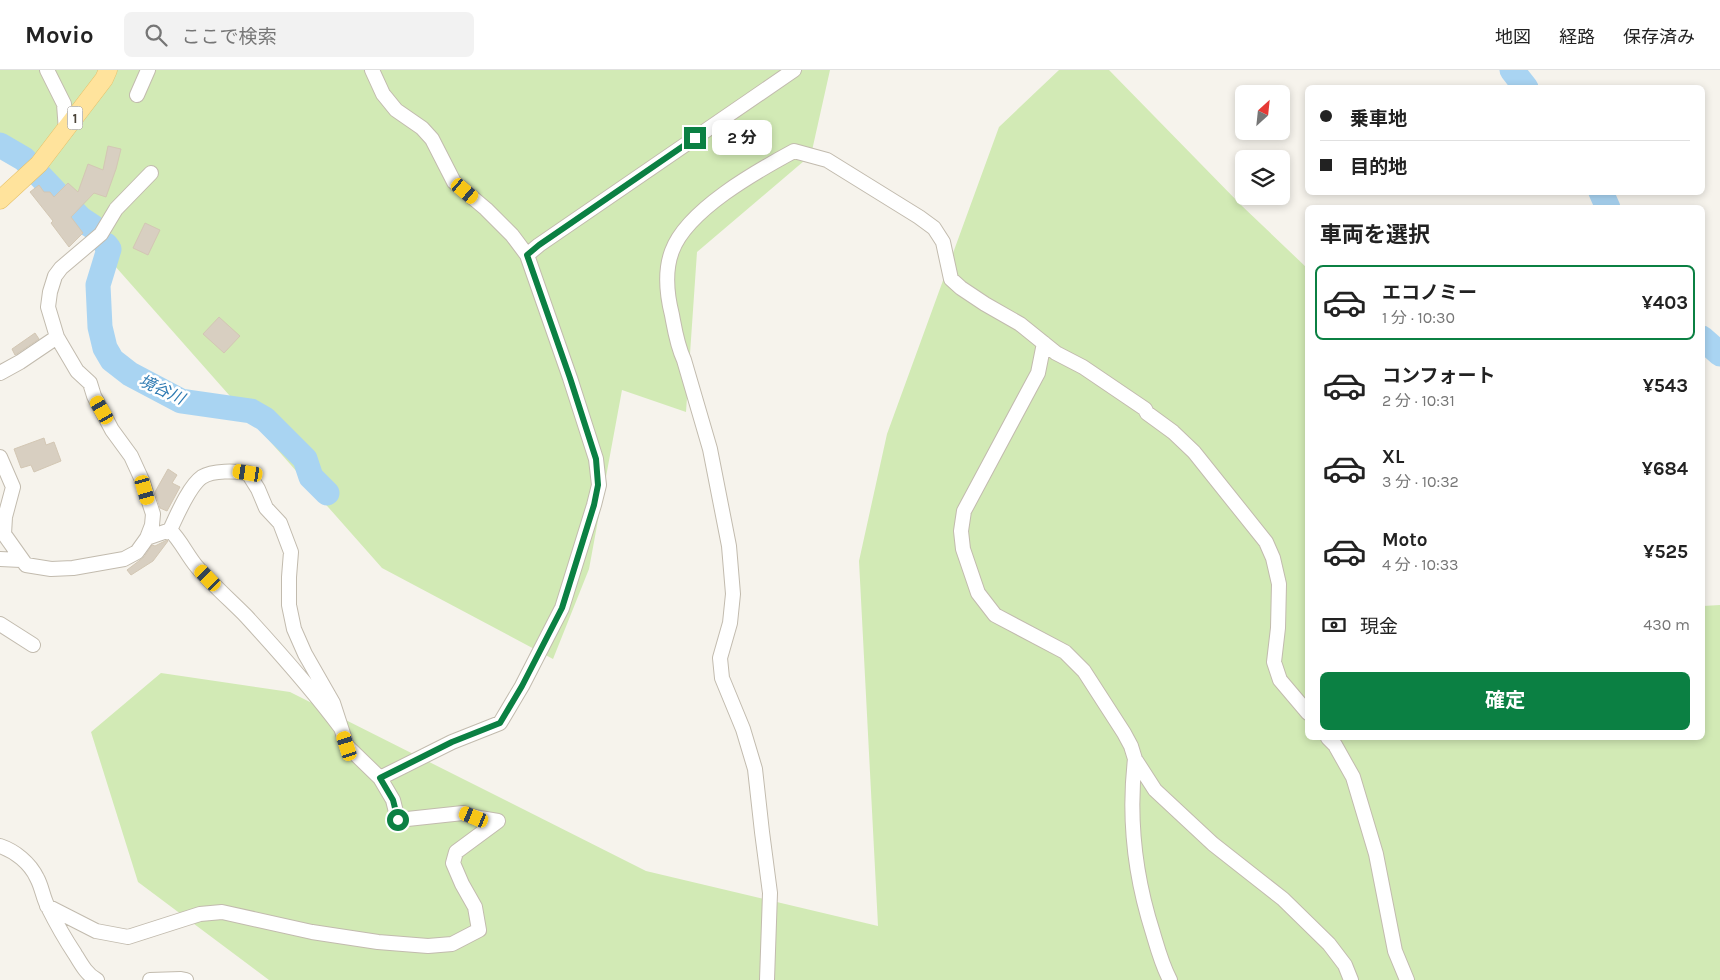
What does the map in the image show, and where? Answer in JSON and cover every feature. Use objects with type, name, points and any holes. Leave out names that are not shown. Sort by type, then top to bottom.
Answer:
[{"type":"main road","name":"1","points":[[0,200],[39,164],[66,131],[104,79],[108,70]]},
{"type":"street","points":[[47,70],[64,104],[66,131]]},
{"type":"street","points":[[137,94],[148,70]]},
{"type":"street","points":[[372,70],[384,94],[396,110],[422,128],[432,138],[454,182],[486,209],[505,228],[527,255],[596,459],[598,485],[594,505],[562,608],[522,686],[500,723],[452,742],[380,778]]},
{"type":"street","points":[[527,255],[794,70]]},
{"type":"street","points":[[767,980],[770,893],[755,769],[743,729],[722,678],[720,658],[730,623],[733,594],[729,546],[710,449],[684,360],[678,348],[667,292],[671,252],[681,233],[710,206],[756,172],[794,151],[827,160],[920,217],[934,228],[943,242],[951,278],[961,288],[1020,324],[1056,354],[1083,367],[1145,409],[1147,413],[1173,432],[1194,452],[1266,542],[1273,558],[1278,584],[1278,628],[1274,662],[1280,680],[1305,710]]},
{"type":"street","points":[[0,457],[13,487],[5,517],[4,534],[26,565],[50,569],[88,567],[124,559],[137,552],[147,538],[152,525],[153,514],[131,456],[112,430],[94,396],[90,383],[77,371],[57,337],[48,307],[55,276],[61,268],[101,234],[116,209],[151,173]]},
{"type":"street","points":[[0,373],[57,337]]},
{"type":"street","points":[[1044,343],[1038,373],[964,511],[961,531],[963,549],[978,593],[995,615],[1065,652],[1084,671],[1124,733],[1135,759],[1155,790],[1213,844],[1284,900],[1329,944],[1344,965],[1351,980]]},
{"type":"street","points":[[47,906],[96,931],[128,937],[200,914],[222,912],[312,932],[378,942],[428,946],[452,944],[479,930],[475,907],[453,863],[456,852],[498,821],[463,813],[398,820],[393,800],[380,778],[347,746],[333,703],[305,654],[294,630],[289,605],[291,552],[280,523],[266,508],[258,489],[248,473],[229,470],[202,476],[188,493],[170,530],[147,538]]},
{"type":"street","points":[[170,530],[198,567],[246,616],[325,706],[341,728]]},
{"type":"street","points":[[0,559],[21,560]]},
{"type":"street","points":[[0,624],[33,645]]},
{"type":"street","points":[[1329,740],[1353,777],[1376,854],[1395,950],[1407,980]]},
{"type":"street","points":[[1135,759],[1132,785],[1132,822],[1137,865],[1144,906],[1164,969],[1170,980]]},
{"type":"street","points":[[0,846],[8,848],[26,862],[37,878],[47,906],[81,965],[97,980]]},
{"type":"street","points":[[150,980],[186,980]]},
{"type":"green space","points":[[0,70],[830,70],[811,155],[697,252],[686,412],[622,390],[589,569],[553,659],[382,568],[0,136]]},
{"type":"green space","points":[[1059,70],[1109,70],[1235,199],[1235,205],[1241,205],[1305,266],[1305,740],[1705,740],[1705,606],[1720,605],[1720,980],[269,980],[138,882],[91,732],[161,673],[290,692],[646,871],[878,926],[859,561],[887,434],[999,127]]},
{"type":"building","points":[[108,146],[121,149],[106,197],[94,193],[71,217],[83,233],[69,247],[51,223],[53,221],[30,192],[39,185],[44,192],[50,192],[54,197],[68,183],[78,192],[88,164],[103,170]]},
{"type":"building","points":[[145,223],[160,230],[148,255],[133,248]]},
{"type":"building","points":[[219,317],[240,336],[224,353],[203,334]]},
{"type":"building","points":[[35,333],[39,339],[15,355],[12,349]]},
{"type":"building","points":[[44,438],[46,445],[54,442],[61,461],[34,472],[31,465],[21,468],[14,449]]},
{"type":"building","points":[[168,469],[177,475],[172,483],[180,487],[167,511],[160,508],[155,492]]},
{"type":"building","points":[[167,540],[153,561],[131,575],[127,570],[144,557],[152,545],[155,546]]},
{"type":"waterway","points":[[1512,70],[1524,85]]},
{"type":"waterway","name":"境谷川","points":[[0,145],[24,159],[81,219],[93,227]]},
{"type":"waterway","points":[[1602,195],[1607,205]]},
{"type":"waterway","name":"境谷川","points":[[106,245],[109,249],[98,285],[100,327],[105,348],[112,360],[130,374],[181,401],[251,411],[265,419],[305,459],[311,477],[327,493]]},
{"type":"waterway","points":[[1705,341],[1720,354]]},
{"type":"route","points":[[398,820],[393,800],[380,778],[452,742],[500,723],[522,686],[562,608],[594,505],[598,485],[596,459],[527,255],[695,138]]}]
